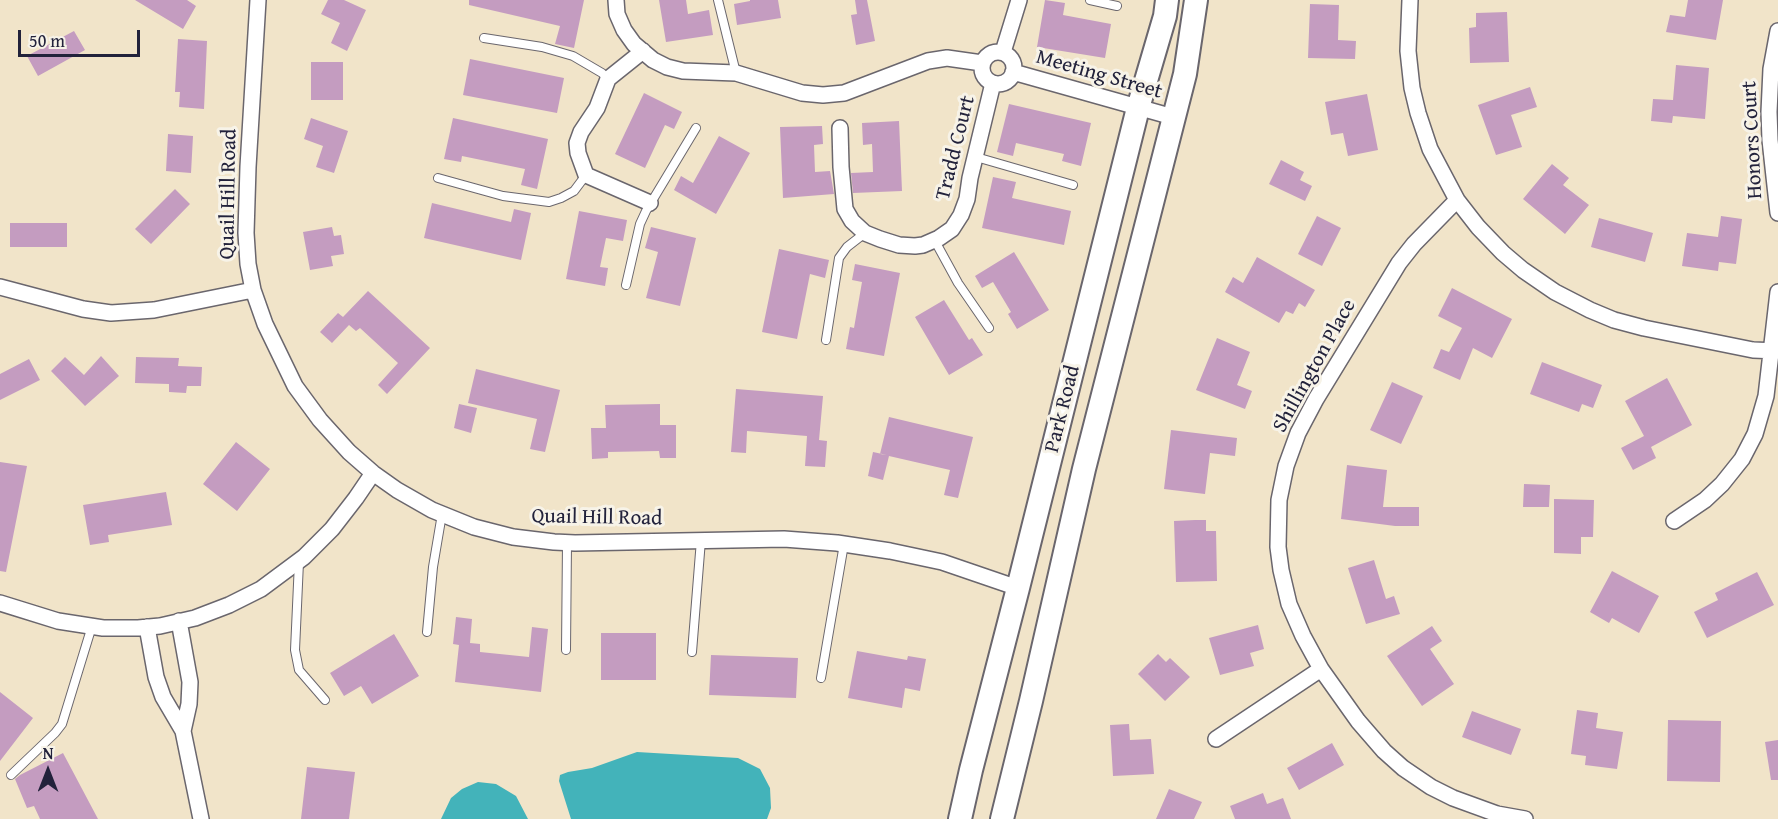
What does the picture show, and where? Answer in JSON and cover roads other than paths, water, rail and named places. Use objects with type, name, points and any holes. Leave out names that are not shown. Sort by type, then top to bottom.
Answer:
[{"type":"main road","name":"Park Road","points":[[960,819],[1138,108],[1165,16],[1167,0]]},
{"type":"main road","name":"Park Road","points":[[1002,819],[1084,469],[1185,74],[1196,0]]},
{"type":"street","name":"Quail Hill Road","points":[[258,0],[246,233],[253,290],[265,324],[295,386],[320,420],[373,473],[397,490],[442,514],[513,537],[567,543],[784,539],[844,544],[942,562],[1018,588]]},
{"type":"street","points":[[616,0],[617,14],[634,44],[653,60],[668,68],[683,71],[736,73],[802,93],[823,95],[855,90],[928,61],[947,58],[982,63]]},
{"type":"street","points":[[1003,52],[1019,0]]},
{"type":"street","points":[[1410,0],[1408,51],[1412,88],[1418,113],[1430,149],[1445,179],[1457,200],[1478,227],[1523,270],[1555,292],[1590,310],[1614,320],[1644,328],[1753,350],[1775,351]]},
{"type":"street","name":"Honors Court","points":[[1778,31],[1771,69],[1769,112],[1778,213]]},
{"type":"street","points":[[643,51],[608,79],[597,108],[581,132],[577,143],[586,175],[650,203]]},
{"type":"street","points":[[1003,52],[1012,60],[1013,72],[1005,82],[993,83],[984,76],[982,63],[990,54],[1003,52]]},
{"type":"street","name":"Meeting Street","points":[[1013,72],[1173,117]]},
{"type":"street","name":"Tradd Court","points":[[935,241],[952,229],[967,199],[993,83]]},
{"type":"street","points":[[840,128],[845,209],[852,221],[865,233],[899,245],[915,246],[935,241]]},
{"type":"street","name":"Shillington Place","points":[[1457,200],[1414,244],[1399,263],[1316,399],[1298,433],[1286,466],[1279,501],[1278,547],[1289,604],[1303,636],[1322,669],[1358,721],[1384,751],[1403,768],[1452,798],[1497,814],[1526,819]]},
{"type":"street","points":[[0,287],[83,309],[111,313],[154,310],[253,290]]},
{"type":"street","points":[[1674,521],[1705,500],[1722,484],[1747,451],[1762,415],[1775,351],[1778,292]]},
{"type":"street","points":[[0,603],[58,621],[103,628],[147,627],[195,618],[261,589],[299,561],[332,529],[357,498],[373,473]]},
{"type":"street","points":[[179,621],[190,682],[189,704],[183,731]]},
{"type":"street","points":[[147,627],[156,677],[163,697],[183,731],[201,819]]},
{"type":"street","points":[[1216,739],[1322,669]]},
{"type":"lane","points":[[718,0],[736,73]]},
{"type":"lane","points":[[1090,0],[1117,6]]},
{"type":"lane","points":[[484,38],[542,47],[573,56],[608,79]]},
{"type":"lane","points":[[626,285],[640,224],[650,203],[696,128]]},
{"type":"lane","points":[[976,157],[1073,184]]},
{"type":"lane","points":[[438,178],[502,196],[549,202],[574,191],[586,175]]},
{"type":"lane","points":[[826,340],[839,258],[847,247],[865,233]]},
{"type":"lane","points":[[935,241],[958,283],[989,328]]},
{"type":"lane","points":[[427,632],[442,514]]},
{"type":"lane","points":[[692,652],[701,540]]},
{"type":"lane","points":[[566,650],[567,543]]},
{"type":"lane","points":[[820,678],[844,544]]},
{"type":"lane","points":[[299,561],[295,650],[299,670],[325,700]]},
{"type":"lane","points":[[11,775],[62,724],[92,626]]},
{"type":"water","points":[[637,752],[738,758],[760,769],[770,788],[771,808],[767,819],[571,819],[559,781],[560,775],[592,768]]},
{"type":"water","points":[[478,782],[496,784],[516,796],[528,819],[441,819],[451,798],[462,789]]}]
